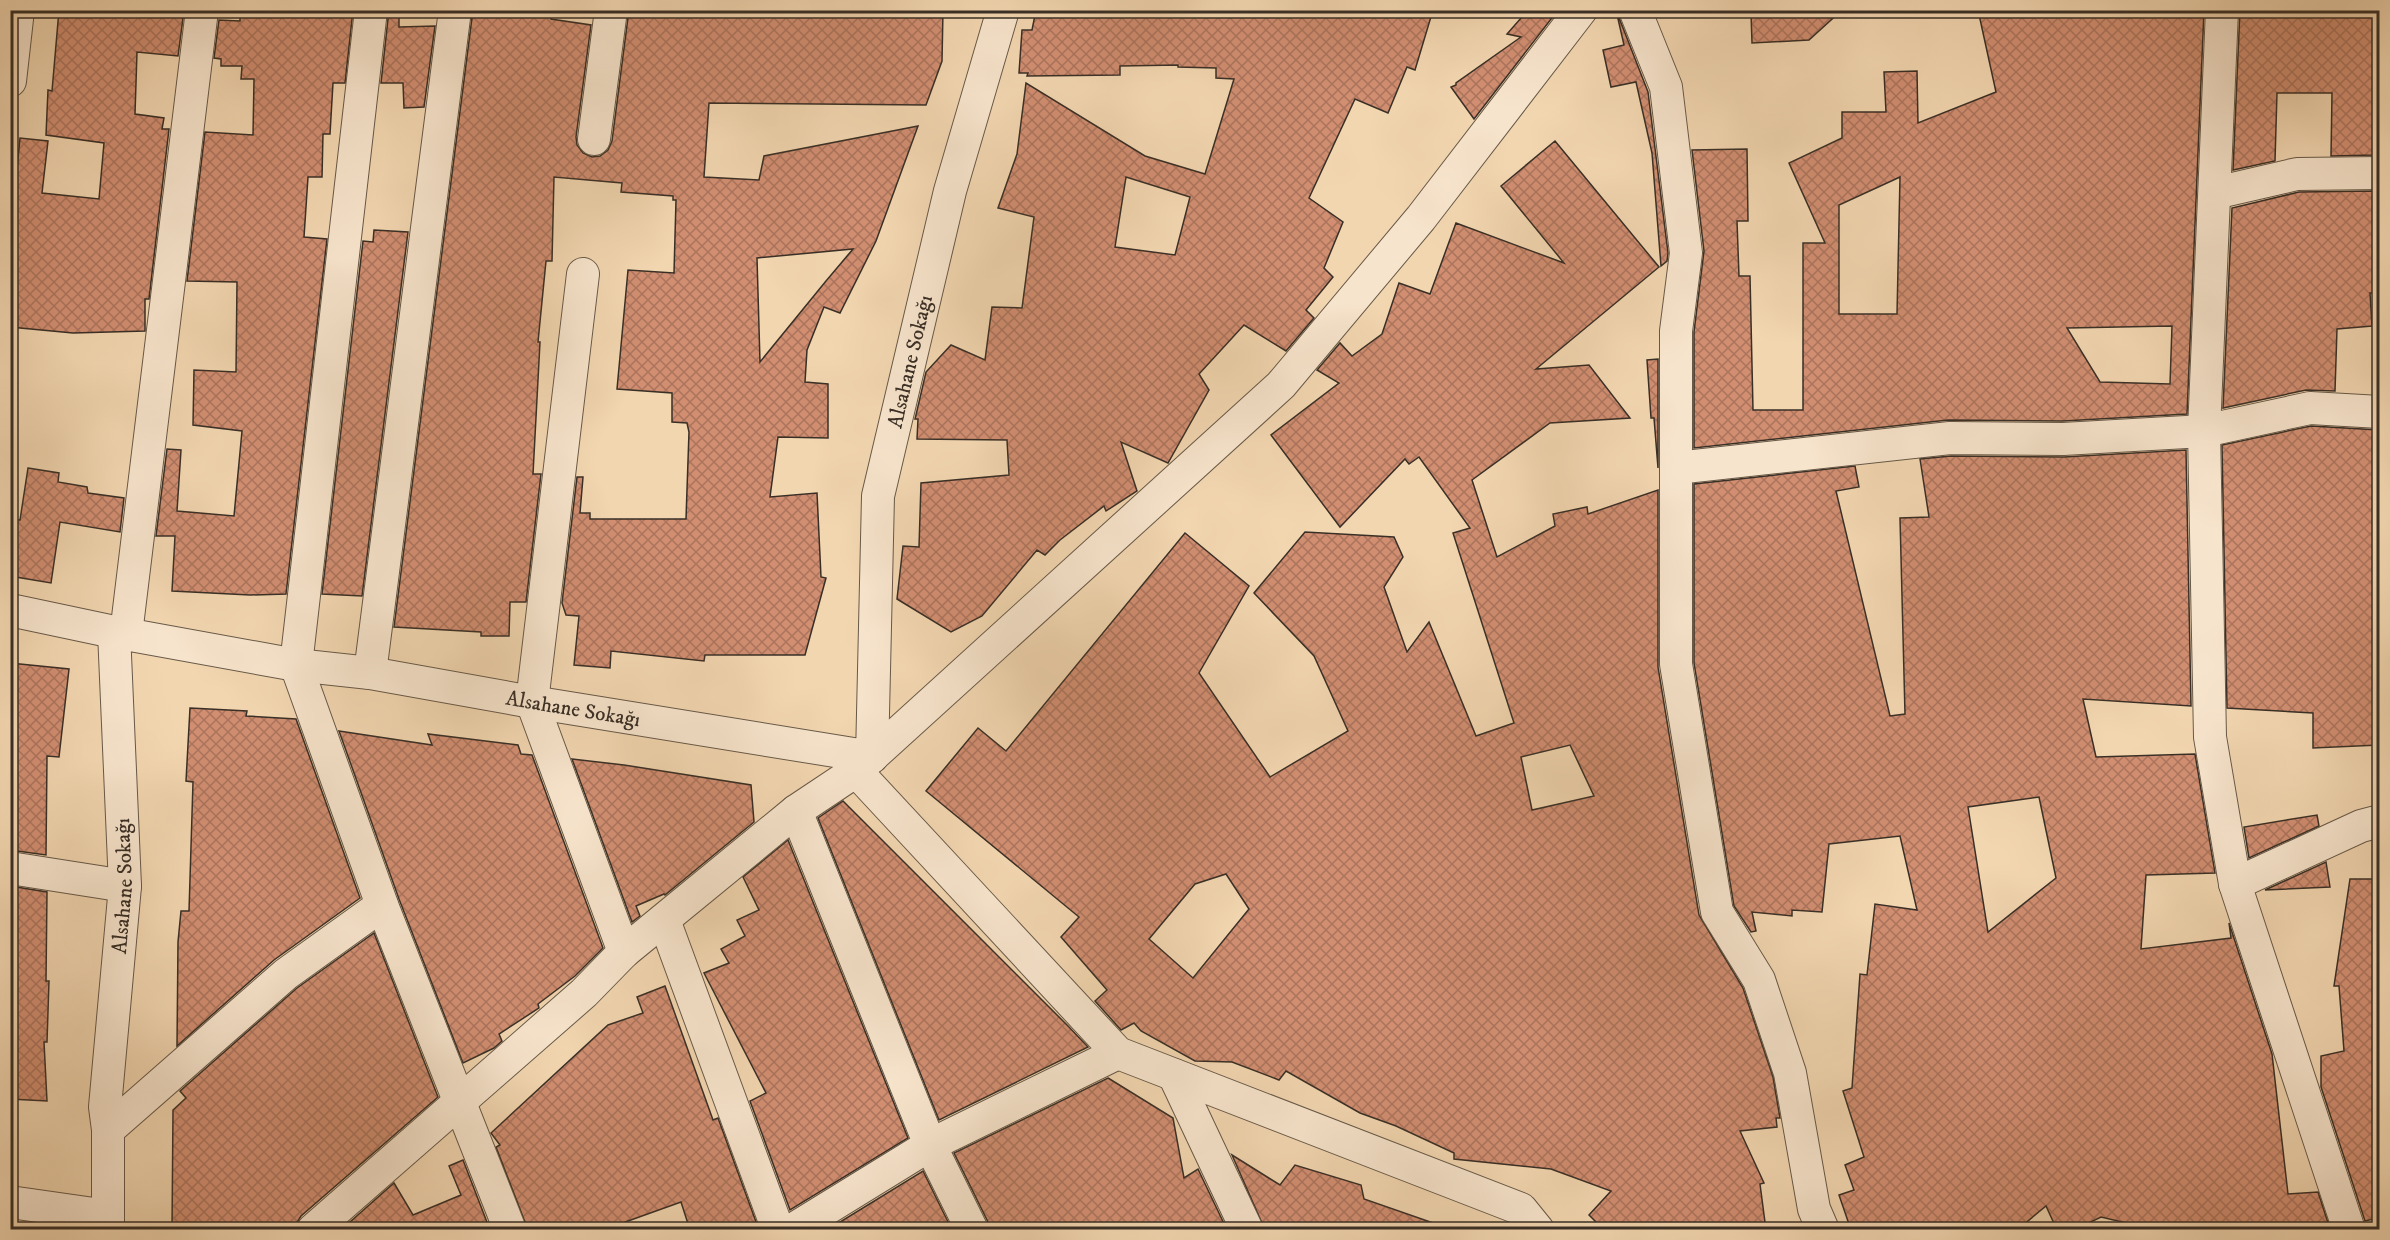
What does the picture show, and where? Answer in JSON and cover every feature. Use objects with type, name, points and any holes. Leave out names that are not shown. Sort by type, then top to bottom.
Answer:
[{"type":"street","points":[[10,81],[18,10]]},
{"type":"street","points":[[10,610],[120,633],[202,10]]},
{"type":"street","points":[[371,10],[296,665],[382,905],[510,1230]]},
{"type":"street","points":[[370,673],[455,10]]},
{"type":"street","points":[[594,139],[610,10]]},
{"type":"street","name":"Alsahane Sokağı","points":[[108,1223],[108,1130],[105,1107],[125,886],[120,633],[296,665],[370,673],[864,764],[878,496],[950,191],[1003,10]]},
{"type":"street","points":[[313,1230],[584,993],[624,952],[796,811],[864,764],[1281,385],[1421,218],[1581,10]]},
{"type":"street","points":[[1635,10],[1666,87],[1686,253],[1676,331],[1676,664],[1717,912],[1759,980],[1790,1074],[1814,1209],[1822,1230]]},
{"type":"street","points":[[2222,10],[2204,431],[2210,737],[2235,884],[2349,1230]]},
{"type":"street","points":[[2215,193],[2296,174],[2379,173]]},
{"type":"street","points":[[583,274],[532,702],[624,952]]},
{"type":"street","points":[[1676,468],[1950,438],[2063,439],[2204,431],[2310,408],[2379,412]]},
{"type":"street","points":[[864,764],[1118,1053],[1521,1209],[1538,1230]]},
{"type":"street","points":[[796,811],[930,1145],[972,1230]]},
{"type":"street","points":[[2235,884],[2361,826],[2379,821]]},
{"type":"street","points":[[10,868],[125,886]]},
{"type":"street","points":[[108,1130],[286,974],[382,905]]},
{"type":"street","points":[[664,920],[778,1230]]},
{"type":"street","points":[[792,1230],[930,1145],[1118,1053]]},
{"type":"street","points":[[1174,1075],[1247,1230]]},
{"type":"street","points":[[10,1202],[108,1223]]},
{"type":"building","points":[[59,10],[179,12],[179,17],[183,18],[178,56],[137,52],[135,114],[164,118],[162,129],[169,129],[149,299],[145,299],[145,331],[73,333],[10,327],[10,190],[15,190],[20,138],[48,141],[42,193],[99,199],[104,143],[46,135],[48,90],[52,91]]},
{"type":"building","points":[[240,10],[353,10],[345,83],[333,83],[330,134],[323,134],[322,177],[308,177],[304,237],[327,239],[286,594],[250,595],[172,591],[175,536],[156,536],[167,449],[181,450],[177,511],[234,516],[242,431],[193,425],[194,370],[236,372],[237,282],[187,281],[205,132],[253,135],[254,79],[241,79],[242,66],[221,66],[221,59],[214,58],[219,20],[240,21]]},
{"type":"building","points":[[389,10],[399,10],[399,27],[435,26],[424,107],[404,108],[403,83],[381,83]]},
{"type":"building","points":[[473,10],[511,10],[511,13],[551,15],[551,19],[591,25],[576,137],[577,145],[583,153],[592,157],[600,156],[608,150],[612,141],[629,10],[943,10],[942,61],[926,105],[709,103],[704,177],[759,180],[764,156],[918,126],[876,241],[840,313],[824,307],[807,350],[805,382],[828,384],[828,438],[778,437],[770,497],[817,493],[821,577],[826,578],[805,655],[705,655],[704,661],[611,651],[610,668],[574,665],[579,616],[566,615],[562,603],[577,477],[583,477],[580,513],[590,513],[590,519],[686,519],[689,432],[687,423],[672,422],[672,393],[617,389],[628,270],[674,273],[676,200],[673,200],[673,196],[621,192],[622,183],[554,177],[552,261],[546,261],[538,342],[540,342],[533,474],[541,474],[526,602],[510,602],[509,636],[481,636],[481,632],[394,627]],"holes":[[[853,249],[760,362],[757,258]]]},
{"type":"building","points":[[1036,10],[1433,10],[1415,70],[1407,67],[1388,113],[1355,99],[1309,198],[1343,222],[1324,268],[1333,277],[1306,310],[1314,318],[1286,351],[1244,325],[1199,374],[1209,390],[1168,463],[1121,442],[1137,491],[1106,511],[1104,506],[1060,540],[1045,555],[1037,550],[982,616],[951,632],[897,599],[903,546],[919,547],[921,483],[1009,475],[1007,440],[917,439],[918,419],[915,419],[926,372],[951,345],[985,360],[992,307],[1022,308],[1034,217],[998,208],[1017,154],[1026,83],[1145,156],[1205,174],[1234,79],[1216,78],[1216,68],[1178,67],[1178,65],[1120,66],[1120,75],[1027,76],[1028,73],[1019,73],[1022,30],[1032,30]],"holes":[[[1126,177],[1190,197],[1175,255],[1115,247]]]},
{"type":"building","points":[[1528,10],[1558,10],[1474,119],[1451,87],[1521,37],[1507,34]]},
{"type":"building","points":[[1616,10],[1648,92],[1668,253],[1667,261],[1661,266],[1652,153],[1636,82],[1611,87],[1603,50],[1624,45]]},
{"type":"building","points":[[1842,10],[1809,40],[1752,43],[1751,13]]},
{"type":"building","points":[[1978,10],[2204,10],[2187,414],[2063,421],[1948,420],[1694,448],[1694,332],[1704,251],[1692,150],[1747,149],[1748,221],[1737,221],[1739,276],[1750,276],[1753,410],[1803,410],[1803,243],[1825,243],[1789,163],[1842,138],[1842,112],[1886,112],[1884,72],[1917,71],[1918,123],[1996,92]],"holes":[[[1900,177],[1897,314],[1839,314],[1839,205]],[[2172,326],[2170,384],[2100,382],[2067,328]]]},
{"type":"building","points":[[2240,10],[2379,10],[2379,152],[2374,152],[2374,155],[2331,156],[2332,93],[2277,93],[2275,161],[2233,170]]},
{"type":"building","points":[[1555,141],[1659,267],[1536,369],[1589,365],[1630,418],[1550,423],[1472,480],[1497,557],[1555,526],[1553,514],[1587,507],[1588,514],[1658,490],[1658,667],[1699,915],[1743,988],[1773,1077],[1780,1118],[1776,1118],[1777,1127],[1740,1131],[1764,1183],[1760,1184],[1766,1230],[1604,1230],[1589,1215],[1611,1191],[1551,1169],[1454,1159],[1454,1153],[1396,1126],[1360,1113],[1286,1071],[1279,1080],[1232,1062],[1195,1061],[1141,1031],[1134,1023],[1121,1030],[1095,1001],[1107,990],[1061,937],[1079,917],[926,791],[978,728],[1006,751],[1185,533],[1249,586],[1199,673],[1270,777],[1348,731],[1314,656],[1254,593],[1305,532],[1394,537],[1403,557],[1384,587],[1407,652],[1429,622],[1476,736],[1514,723],[1453,533],[1470,528],[1419,457],[1409,464],[1405,459],[1340,527],[1271,435],[1339,383],[1317,370],[1340,343],[1352,356],[1382,334],[1399,283],[1430,294],[1456,223],[1564,263],[1501,186]],"holes":[[[1570,745],[1594,796],[1532,810],[1521,757]],[[1226,874],[1249,909],[1193,978],[1149,939],[1195,884]]]},
{"type":"building","points":[[2376,191],[2379,293],[2370,293],[2372,326],[2337,329],[2335,391],[2306,390],[2223,408],[2232,208],[2299,192]]},
{"type":"building","points":[[374,230],[408,232],[362,596],[322,594],[363,241],[373,242]]},
{"type":"building","points":[[1658,359],[1658,468],[1654,418],[1651,418],[1647,360]]},
{"type":"building","points":[[2311,426],[2379,430],[2379,745],[2313,748],[2313,713],[2227,708],[2222,445]]},
{"type":"building","points":[[2186,450],[2191,706],[2083,699],[2096,757],[2195,754],[2215,873],[2146,875],[2141,949],[2231,938],[2229,923],[2272,1054],[2288,1194],[2318,1192],[2330,1229],[2156,1230],[2101,1217],[2074,1230],[2057,1230],[2046,1206],[2017,1230],[1851,1230],[1839,1195],[1854,1190],[1845,1165],[1864,1157],[1843,1091],[1852,1088],[1860,974],[1867,975],[1875,904],[1917,910],[1900,836],[1829,844],[1822,912],[1792,910],[1792,916],[1752,912],[1756,931],[1751,932],[1734,906],[1694,663],[1694,484],[1855,466],[1859,487],[1836,491],[1890,716],[1905,714],[1900,518],[1929,517],[1920,459],[1951,456],[2064,457]],"holes":[[[2039,797],[2056,878],[1988,932],[1968,807]]]},
{"type":"building","points":[[28,468],[59,473],[58,482],[87,487],[88,493],[124,498],[120,532],[60,522],[51,583],[10,576],[10,519],[20,520]]},
{"type":"building","points":[[10,663],[69,669],[59,757],[47,756],[46,855],[10,850]]},
{"type":"building","points":[[190,708],[247,711],[246,716],[296,719],[360,898],[274,960],[177,1046],[178,942],[181,911],[189,911],[193,782],[186,781]]},
{"type":"building","points":[[339,731],[432,745],[428,734],[518,745],[521,754],[532,755],[603,948],[575,976],[538,1004],[539,1008],[499,1034],[502,1041],[494,1048],[463,1063],[399,899]]},
{"type":"building","points":[[572,759],[751,785],[754,822],[665,895],[636,906],[640,916],[632,922]]},
{"type":"building","points":[[843,801],[1088,1047],[939,1120],[818,818]]},
{"type":"building","points":[[2317,815],[2319,826],[2249,858],[2244,827]]},
{"type":"building","points":[[788,840],[908,1138],[790,1210],[750,1101],[766,1093],[704,973],[729,963],[721,949],[745,936],[737,920],[759,910],[743,877]]},
{"type":"building","points":[[2326,862],[2330,887],[2265,890]]},
{"type":"building","points":[[2350,879],[2379,879],[2379,1218],[2365,1221],[2321,1087],[2321,1056],[2344,1051],[2339,986],[2334,986]]},
{"type":"building","points":[[10,886],[47,892],[46,981],[49,981],[47,1042],[44,1042],[47,1101],[10,1099]]},
{"type":"building","points":[[374,933],[438,1097],[301,1216],[296,1224],[296,1230],[172,1230],[173,1110],[186,1098],[180,1091],[297,988]]},
{"type":"building","points":[[665,986],[713,1120],[718,1118],[759,1230],[690,1230],[681,1202],[603,1230],[528,1230],[496,1147],[500,1145],[491,1133],[608,1025],[643,1013],[637,997]]},
{"type":"building","points":[[1108,1078],[1173,1118],[1184,1178],[1198,1169],[1227,1230],[990,1230],[954,1153]]},
{"type":"building","points":[[1232,1155],[1280,1185],[1295,1165],[1361,1185],[1364,1199],[1439,1225],[1438,1230],[1265,1230]]},
{"type":"building","points":[[463,1160],[490,1230],[341,1230],[394,1183],[413,1215],[461,1195],[449,1166]]},
{"type":"building","points":[[923,1171],[952,1230],[827,1230]]}]
